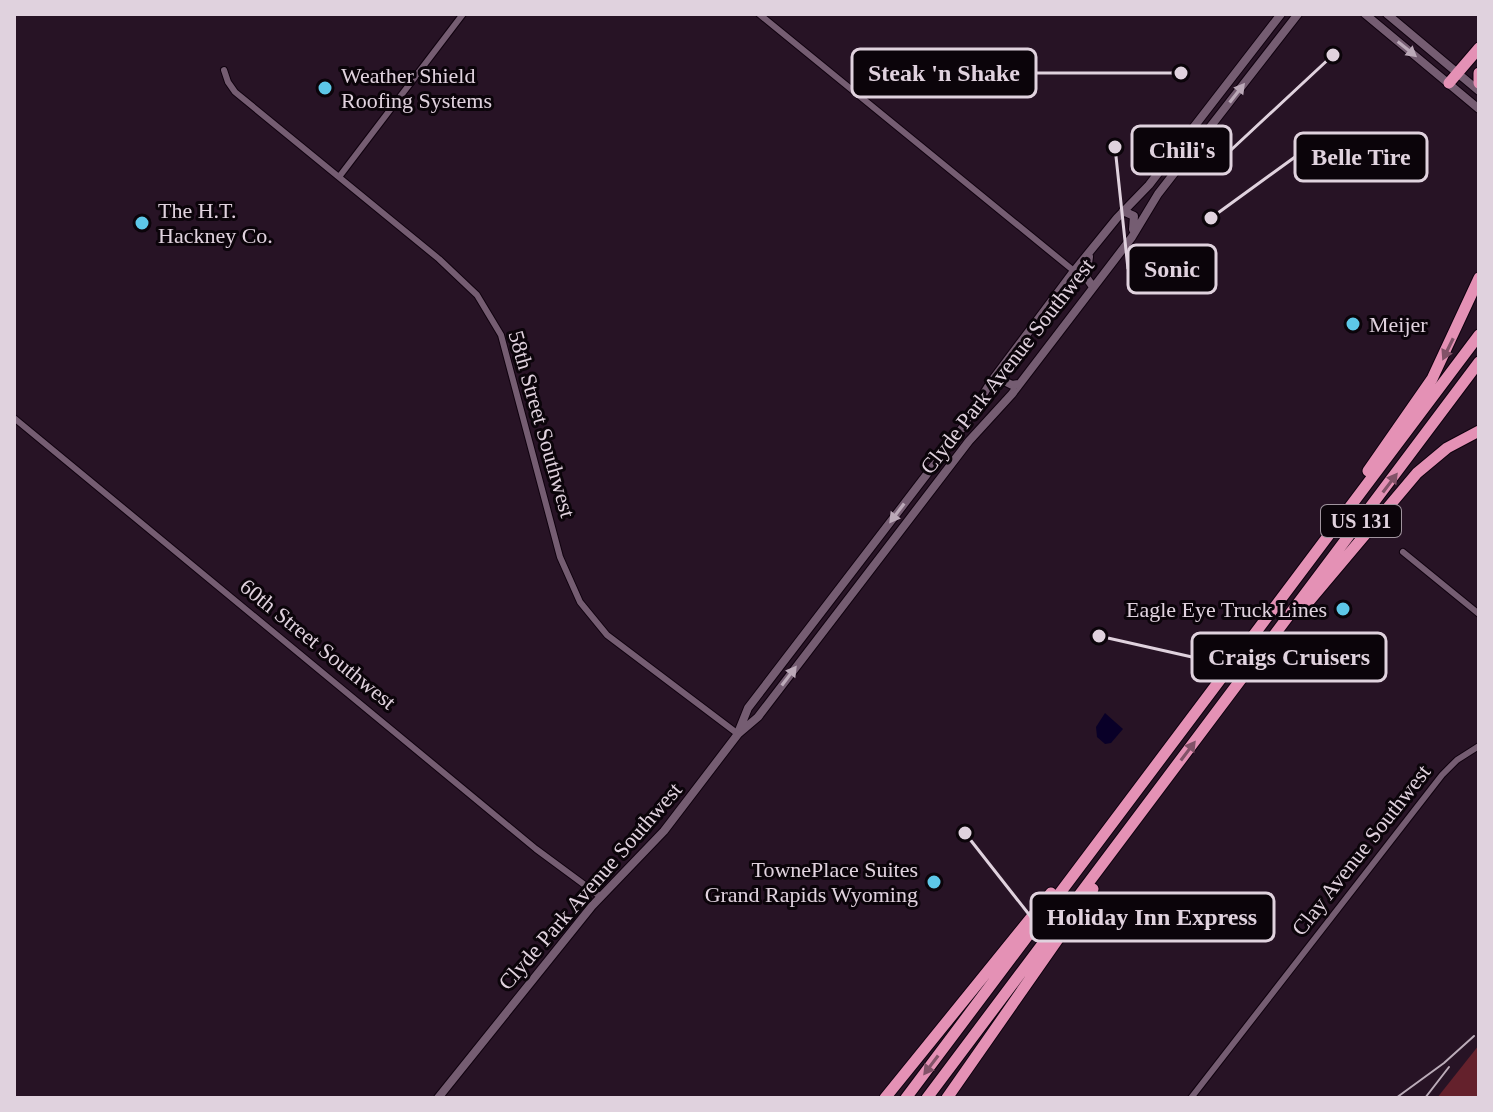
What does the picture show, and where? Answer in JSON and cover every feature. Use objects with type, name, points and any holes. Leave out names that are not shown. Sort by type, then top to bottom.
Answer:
[{"type":"highway","points":[[1449,83],[1479,48]]},
{"type":"highway","points":[[1479,73],[1479,83]]},
{"type":"highway","points":[[1342,518],[1369,470],[1432,379],[1479,278]]},
{"type":"highway","name":"US 131","points":[[906,1098],[1479,335]]},
{"type":"highway","name":"US 131","points":[[927,1098],[1479,362]]},
{"type":"highway","points":[[1242,679],[1410,480],[1447,448],[1479,431]]},
{"type":"highway","points":[[887,1098],[1115,809],[1180,734]]},
{"type":"highway","points":[[947,1098],[1086,899],[1141,813]]},
{"type":"main road","name":"Clyde Park Avenue Southwest","points":[[738,734],[748,708],[944,451],[1074,271],[1123,211],[1149,185],[1281,14]]},
{"type":"main road","name":"Clyde Park Avenue Southwest","points":[[438,1098],[601,897],[671,823],[738,734],[758,717],[977,431],[1019,384],[1129,241],[1158,194],[1298,14]]},
{"type":"main road","points":[[1365,14],[1479,109]]},
{"type":"main road","points":[[1387,14],[1479,91]]},
{"type":"main road","points":[[1123,211],[1135,218],[1129,241]]},
{"type":"main road","points":[[1090,252],[1086,274],[1088,283],[1093,287]]},
{"type":"main road","points":[[1007,361],[1004,379],[1012,385],[1019,384]]},
{"type":"main road","points":[[944,451],[940,465],[945,473]]},
{"type":"street","points":[[339,177],[463,14]]},
{"type":"street","points":[[759,14],[1074,271]]},
{"type":"street","name":"58th Street Southwest","points":[[224,70],[235,92],[459,276],[490,313],[508,358],[560,557],[580,602],[594,623],[624,649],[738,734]]},
{"type":"street","name":"60th Street Southwest","points":[[14,418],[536,849],[601,897]]},
{"type":"street","points":[[1403,552],[1479,614]]},
{"type":"street","name":"Clay Avenue Southwest","points":[[1191,1098],[1442,775],[1457,760],[1479,746]]},
{"type":"shaded area","points":[[1105,713],[1123,729],[1111,743],[1105,744],[1097,737],[1096,727]]},
{"type":"shaded area","points":[[1479,1045],[1479,1098],[1437,1098]]},
{"type":"railway","points":[[1396,1098],[1444,1063],[1474,1036]]},
{"type":"railway","points":[[1425,1098],[1449,1067]]},
{"type":"place","name":"Chili's","points":[[1333,55]]},
{"type":"place","name":"Steak 'n Shake","points":[[1181,73]]},
{"type":"place","name":"Weather Shield Roofing Systems","points":[[325,88]]},
{"type":"place","name":"Sonic","points":[[1115,147]]},
{"type":"place","name":"Belle Tire","points":[[1211,218]]},
{"type":"place","name":"The H.T. Hackney Co.","points":[[142,223]]},
{"type":"place","name":"Meijer","points":[[1353,324]]},
{"type":"place","name":"Eagle Eye Truck Lines","points":[[1343,609]]},
{"type":"place","name":"Craigs Cruisers","points":[[1099,636]]},
{"type":"place","name":"Holiday Inn Express","points":[[965,833]]},
{"type":"place","name":"TownePlace Suites Grand Rapids Wyoming","points":[[934,882]]}]
